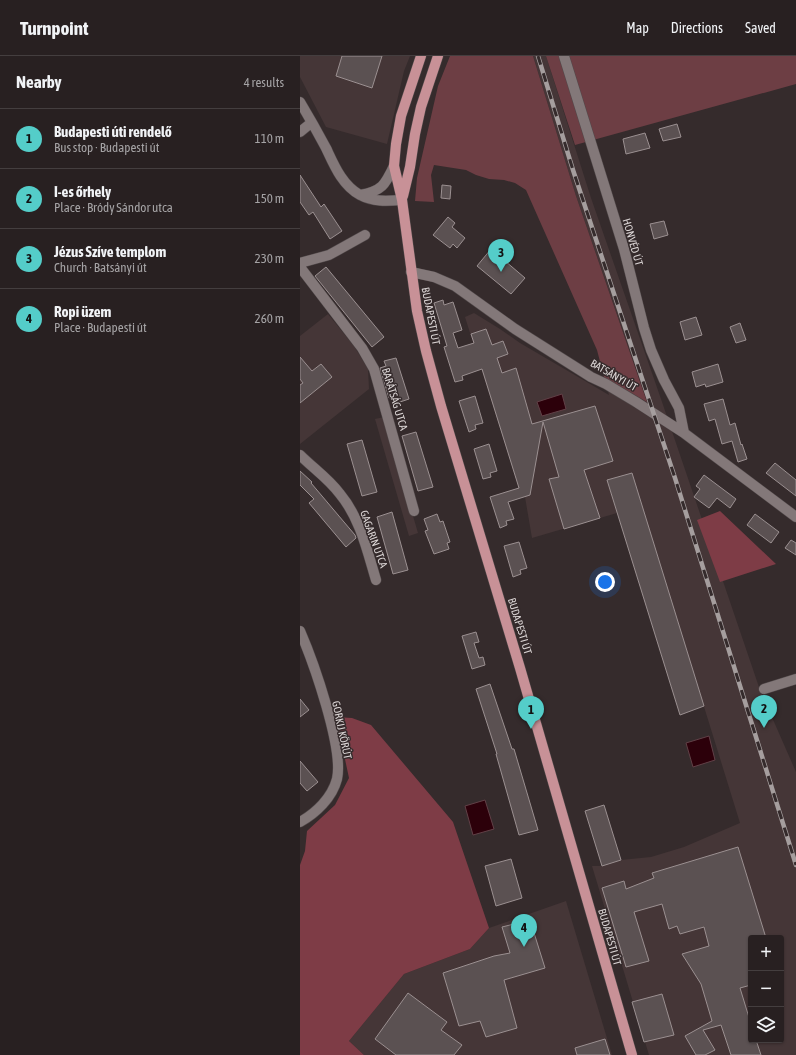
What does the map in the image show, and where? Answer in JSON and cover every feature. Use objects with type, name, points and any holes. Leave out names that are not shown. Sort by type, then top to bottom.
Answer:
[{"type":"main road","name":"BUDAPESTI ÚT","points":[[421,56],[414,73],[401,116],[394,166],[402,200],[411,272],[421,331],[441,406],[522,675],[632,1055]]},
{"type":"main road","points":[[402,200],[410,167],[415,134],[438,56]]},
{"type":"street","name":"HONVÉD ÚT","points":[[564,56],[624,249],[647,335],[664,380],[679,408],[684,433]]},
{"type":"street","points":[[300,102],[335,167],[349,187],[360,195],[378,201],[402,200]]},
{"type":"street","points":[[300,132],[311,123]]},
{"type":"street","name":"BUDAPESTI ÚT","points":[[360,195],[370,193],[386,184],[394,166]]},
{"type":"street","points":[[300,263],[329,254],[365,235]]},
{"type":"street","name":"BARÁTSÁG UTCA","points":[[300,267],[362,348],[374,369],[414,511]]},
{"type":"street","name":"BATSÁNYI ÚT","points":[[411,272],[434,277],[455,286],[515,329],[591,377],[636,402],[684,433],[796,516]]},
{"type":"street","name":"GAGARIN UTCA","points":[[300,455],[329,481],[348,504],[363,536],[376,580]]},
{"type":"street","name":"GORKIJ KÖRÚT","points":[[300,631],[323,697],[334,737],[338,768],[337,778],[333,790],[326,801],[300,822]]},
{"type":"street","points":[[764,689],[796,680]]},
{"type":"shaded area","points":[[300,56],[410,56],[404,71],[387,144],[326,127],[300,77]]},
{"type":"shaded area","points":[[450,56],[533,56],[576,196],[647,402],[604,377],[597,350],[526,190],[515,183],[504,180],[489,179],[466,170],[434,165],[431,175],[434,202],[415,201],[417,178],[438,86]]},
{"type":"shaded area","points":[[533,56],[546,56],[591,198],[760,690],[796,772],[796,1055],[649,1055],[592,866],[602,866],[621,860],[651,857],[684,847],[740,823],[632,474],[607,480],[617,513],[532,538],[525,497],[522,498],[465,317],[474,313],[520,343],[609,395],[604,377],[647,401],[576,196]]},
{"type":"shaded area","points":[[546,56],[796,56],[796,84],[575,145]]},
{"type":"shaded area","points":[[328,314],[354,346],[368,369],[369,389],[300,444],[300,336]]},
{"type":"shaded area","points":[[562,394],[566,409],[542,416],[537,402]]},
{"type":"shaded area","points":[[384,417],[418,533],[409,536],[375,419]]},
{"type":"shaded area","points":[[720,511],[776,564],[720,582],[697,520]]},
{"type":"shaded area","points":[[336,717],[352,718],[371,725],[453,822],[489,928],[470,949],[404,974],[349,1041],[364,1055],[300,1055],[300,865],[305,851],[307,831],[335,805],[349,778]]},
{"type":"shaded area","points":[[709,736],[715,760],[693,767],[686,743]]},
{"type":"shaded area","points":[[485,800],[494,829],[473,835],[465,806]]},
{"type":"shaded area","points":[[566,901],[612,1055],[364,1055],[349,1041],[404,974],[470,949],[489,928]]},
{"type":"building","points":[[342,56],[382,56],[372,88],[336,76]]},
{"type":"building","points":[[677,124],[681,137],[663,141],[659,129]]},
{"type":"building","points":[[645,133],[650,148],[626,154],[623,139]]},
{"type":"building","points":[[300,175],[321,207],[324,204],[342,231],[330,239],[313,212],[309,215],[300,202]]},
{"type":"building","points":[[442,185],[451,186],[450,199],[441,198]]},
{"type":"building","points":[[448,217],[455,223],[452,227],[465,238],[457,248],[453,244],[450,248],[433,235]]},
{"type":"building","points":[[664,221],[668,235],[654,239],[650,224]]},
{"type":"building","points":[[491,249],[525,278],[511,294],[477,266]]},
{"type":"building","points":[[326,267],[384,337],[372,347],[315,276]]},
{"type":"building","points":[[443,300],[444,305],[453,302],[462,330],[453,333],[458,348],[474,343],[471,334],[486,329],[492,345],[503,341],[508,354],[497,358],[502,373],[516,368],[532,424],[595,406],[613,461],[584,470],[600,518],[564,529],[549,479],[559,477],[543,422],[530,495],[508,502],[514,519],[506,521],[507,525],[500,528],[490,497],[519,488],[482,369],[462,376],[463,380],[455,382],[444,347],[447,346],[434,303]]},
{"type":"building","points":[[696,317],[702,335],[685,340],[680,322]]},
{"type":"building","points":[[740,323],[746,340],[736,343],[730,327]]},
{"type":"building","points":[[300,357],[312,371],[321,364],[332,377],[300,403],[300,385],[303,383],[300,379]]},
{"type":"building","points":[[396,358],[409,399],[397,403],[395,397],[389,398],[380,368],[386,366],[384,361]]},
{"type":"building","points":[[718,364],[723,382],[706,387],[705,384],[696,387],[692,372]]},
{"type":"building","points":[[475,396],[483,423],[475,425],[476,429],[469,432],[459,401]]},
{"type":"building","points":[[723,399],[730,425],[735,423],[741,445],[742,444],[747,459],[738,462],[732,441],[722,444],[715,419],[709,421],[704,404]]},
{"type":"building","points":[[416,432],[433,487],[418,491],[402,436]]},
{"type":"building","points":[[362,440],[377,492],[362,496],[347,444]]},
{"type":"building","points":[[489,444],[497,471],[490,473],[491,477],[483,479],[474,449]]},
{"type":"building","points":[[775,463],[796,480],[796,496],[766,473]]},
{"type":"building","points":[[300,471],[312,482],[311,483],[355,535],[356,538],[346,547],[309,503],[314,499],[300,485]]},
{"type":"building","points":[[632,473],[704,706],[680,715],[607,480]]},
{"type":"building","points":[[704,475],[736,499],[730,508],[717,498],[709,508],[694,497],[700,489],[696,486]]},
{"type":"building","points":[[392,512],[408,570],[393,574],[377,517]]},
{"type":"building","points":[[437,514],[440,522],[443,521],[450,542],[447,543],[449,549],[434,554],[425,531],[428,530],[424,519]]},
{"type":"building","points":[[755,514],[779,532],[771,543],[747,525]]},
{"type":"building","points":[[791,540],[796,543],[796,555],[785,548]]},
{"type":"building","points":[[519,542],[527,568],[520,570],[521,574],[513,577],[504,546]]},
{"type":"building","points":[[476,632],[479,642],[474,643],[479,658],[483,657],[485,665],[472,669],[462,636]]},
{"type":"building","points":[[490,684],[512,749],[514,749],[538,830],[519,835],[497,754],[476,689]]},
{"type":"building","points":[[300,699],[309,710],[300,717]]},
{"type":"building","points":[[300,761],[318,782],[307,791],[300,783]]},
{"type":"building","points":[[604,805],[621,860],[602,866],[585,811]]},
{"type":"building","points":[[738,847],[765,935],[748,935],[748,986],[740,988],[748,1014],[748,1043],[757,1043],[761,1055],[731,1055],[721,1025],[703,1030],[715,1050],[705,1055],[696,1055],[685,1036],[712,1021],[701,984],[682,954],[709,946],[704,927],[680,934],[677,926],[669,929],[662,904],[634,912],[649,961],[626,967],[602,888],[624,881],[626,889],[654,878],[652,873]]},
{"type":"building","points":[[511,859],[522,898],[496,906],[485,866]]},
{"type":"building","points":[[530,920],[545,968],[504,980],[517,1028],[486,1037],[480,1021],[459,1026],[443,973],[494,956],[510,953],[502,927]]},
{"type":"building","points":[[408,993],[447,1022],[441,1030],[462,1045],[454,1055],[396,1055],[375,1039]]},
{"type":"building","points":[[662,994],[674,1035],[644,1042],[632,1002]]},
{"type":"building","points":[[605,1039],[610,1055],[577,1055],[575,1048]]},
{"type":"railway","points":[[538,56],[573,170],[675,478],[796,865]]},
{"type":"place","name":"Jézus Szíve templom","points":[[501,272]]},
{"type":"place","name":"I-es őrhely","points":[[764,728]]},
{"type":"place","name":"Budapesti úti rendelő","points":[[531,729]]},
{"type":"place","name":"Ropi üzem","points":[[524,947]]}]
